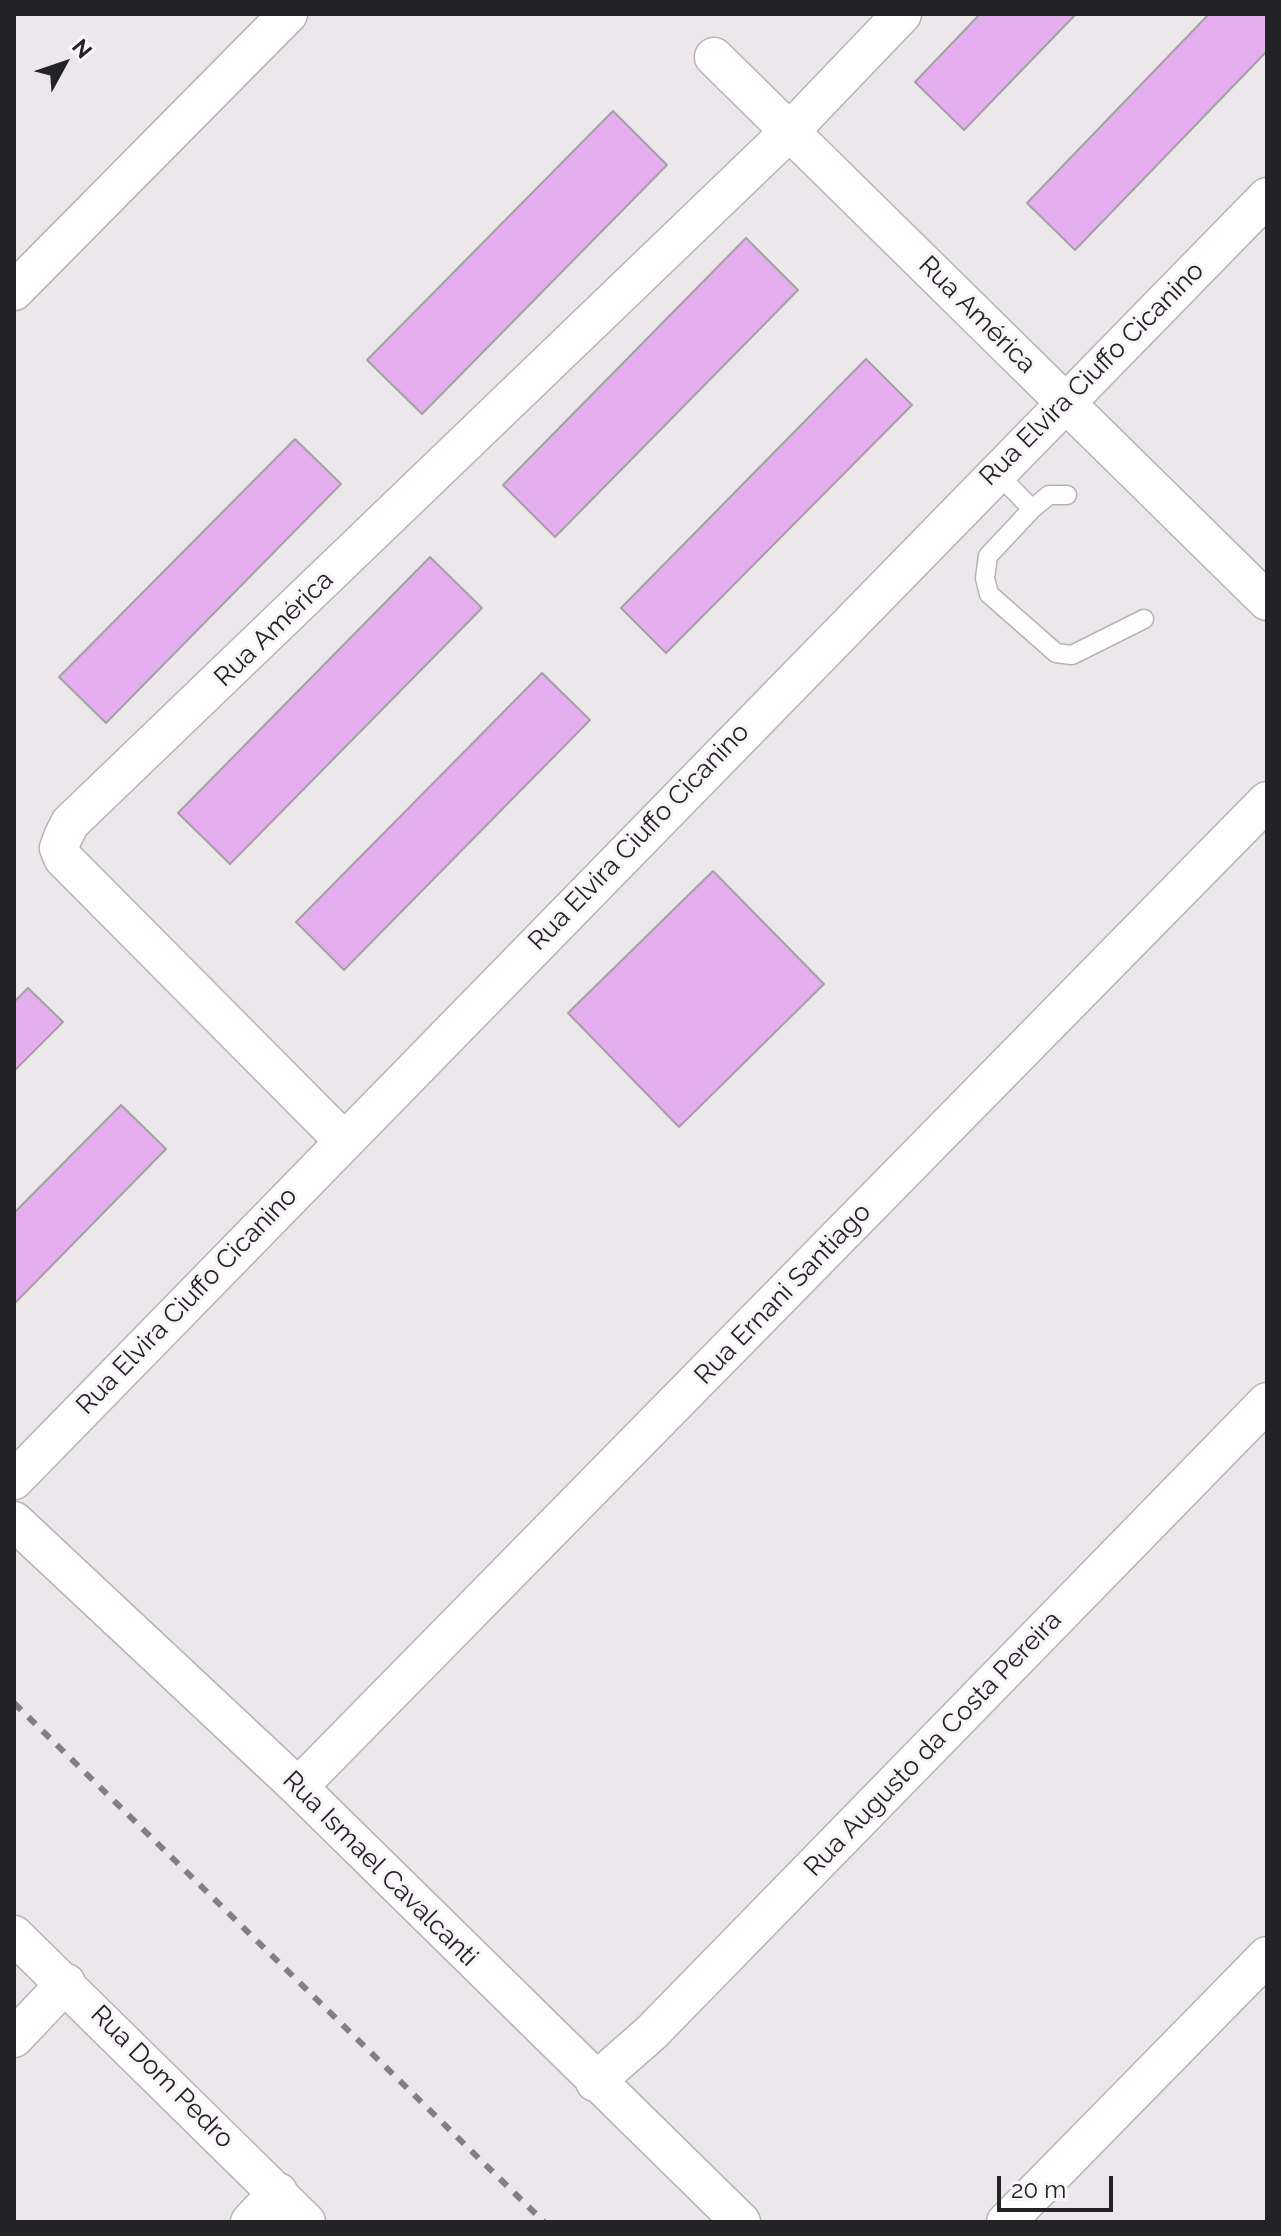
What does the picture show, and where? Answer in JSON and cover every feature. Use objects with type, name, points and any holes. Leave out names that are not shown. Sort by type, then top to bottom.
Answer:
[{"type":"street","points":[[14,291],[288,14]]},
{"type":"street","name":"Rua América","points":[[344,1141],[63,858],[59,848],[63,837],[70,823],[791,130],[902,14]]},
{"type":"street","name":"Rua América","points":[[714,57],[1267,601]]},
{"type":"street","name":"Rua Elvira Ciuffo Cicanino","points":[[14,1480],[995,471],[1267,197]]},
{"type":"street","name":"Rua Ernani Santiago","points":[[298,1787],[1267,801]]},
{"type":"street","name":"Rua Augusto da Costa Pereira","points":[[595,2082],[662,2022],[1267,1402]]},
{"type":"street","name":"Rua Ismael Cavalcanti","points":[[14,1521],[298,1787],[741,2222]]},
{"type":"street","name":"Rua Dom Pedro","points":[[14,1935],[306,2222]]},
{"type":"street","points":[[1006,2222],[1267,1956]]},
{"type":"street","points":[[14,2038],[66,1983]]},
{"type":"street","points":[[250,2222],[278,2192]]},
{"type":"lane","points":[[995,471],[1032,509]]},
{"type":"lane","points":[[1067,495],[1049,495],[988,556],[985,578],[989,594],[1056,653],[1072,655],[1144,619]]},
{"type":"building","points":[[980,14],[1076,14],[964,130],[915,82]]},
{"type":"building","points":[[1209,14],[1267,14],[1267,51],[1075,250],[1027,203]]},
{"type":"building","points":[[613,111],[667,165],[422,414],[367,360]]},
{"type":"building","points":[[746,238],[798,290],[555,537],[503,485]]},
{"type":"building","points":[[866,359],[912,405],[666,653],[621,608]]},
{"type":"building","points":[[295,439],[341,484],[106,723],[59,677]]},
{"type":"building","points":[[430,557],[482,608],[230,864],[178,813]]},
{"type":"building","points":[[542,673],[590,720],[344,970],[296,922]]},
{"type":"building","points":[[713,871],[824,984],[679,1127],[568,1013]]},
{"type":"building","points":[[28,988],[63,1022],[14,1071],[14,1002]]},
{"type":"building","points":[[121,1105],[166,1149],[14,1304],[14,1213]]},
{"type":"railway","points":[[14,1703],[544,2222]]}]
